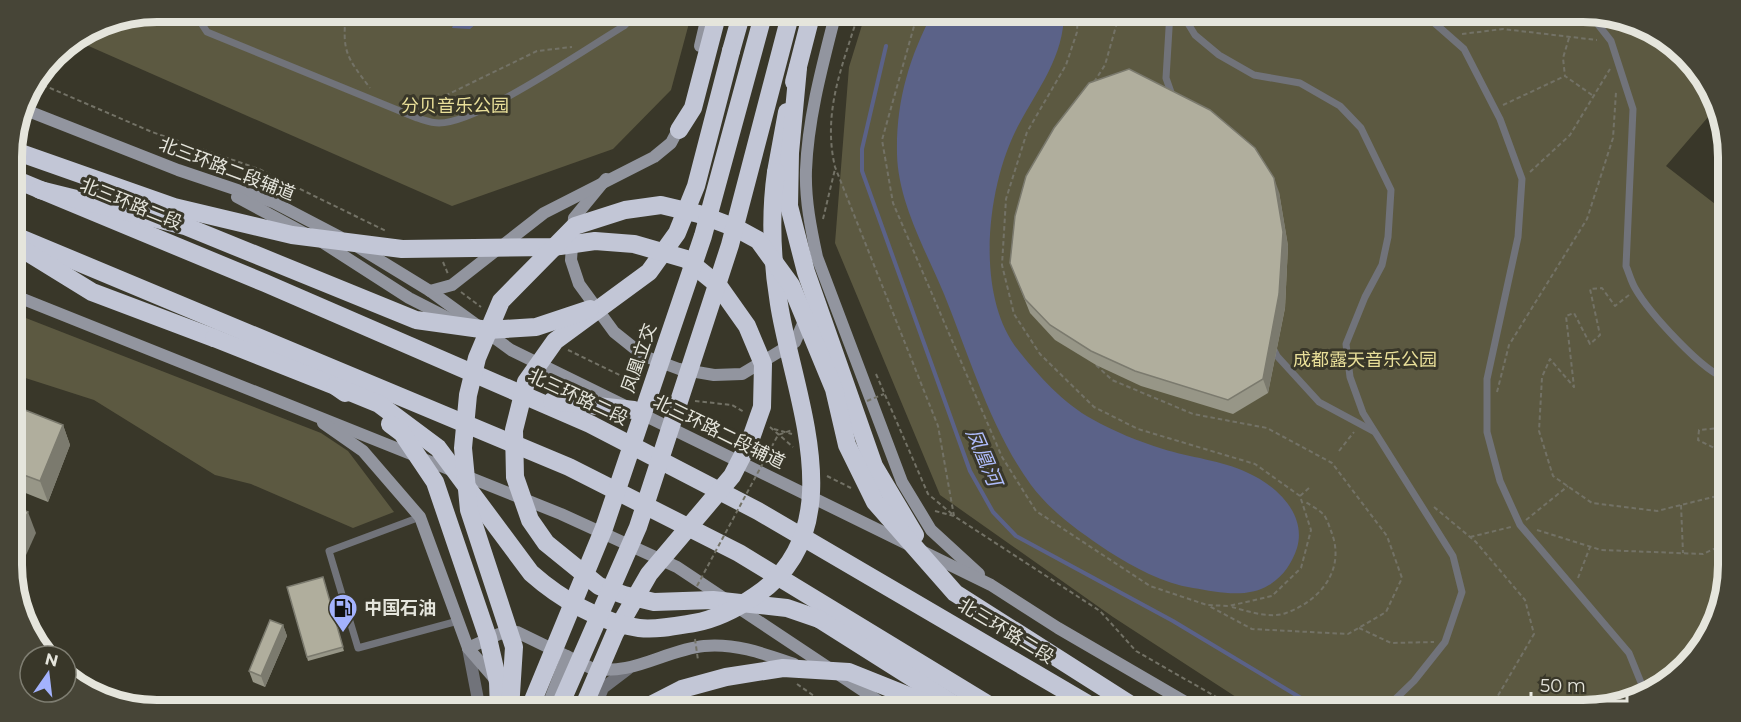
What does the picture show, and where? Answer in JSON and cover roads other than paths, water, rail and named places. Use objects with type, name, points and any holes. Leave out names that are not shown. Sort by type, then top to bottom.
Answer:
[{"type":"highway","points":[[680,130],[693,108],[715,23]]},
{"type":"highway","points":[[739,23],[696,186],[677,233],[649,272],[555,341],[526,382],[514,430],[515,477],[530,519],[546,543],[600,586],[624,595],[654,602],[712,600],[787,608],[819,619],[946,699]]},
{"type":"highway","name":"凤凰立交","points":[[533,700],[604,528],[703,236],[761,23]]},
{"type":"highway","points":[[562,700],[638,527],[730,245],[789,23]]},
{"type":"highway","points":[[23,249],[92,292],[380,404],[438,448],[531,573],[545,586],[589,610],[639,628],[703,622],[729,613],[768,587],[792,559],[807,523],[813,483],[804,416],[779,304],[772,199],[789,104],[809,23]]},
{"type":"highway","points":[[798,68],[790,153],[789,206],[806,272],[874,466],[898,510],[955,593]]},
{"type":"highway","points":[[23,154],[174,207],[292,235],[402,249],[553,247],[596,241],[634,244],[686,259],[718,285],[747,326],[763,364],[762,407],[750,441],[732,476],[649,574],[615,633],[586,700]]},
{"type":"highway","name":"北三环路二段","points":[[23,183],[265,283],[590,424],[758,511],[1080,699]]},
{"type":"highway","points":[[40,190],[185,226],[416,320],[489,330],[536,327],[608,303]]},
{"type":"highway","points":[[511,700],[514,647],[469,510],[462,448],[468,395],[477,358],[501,301],[575,226],[625,210],[661,206],[699,214],[736,228],[758,240],[792,285],[834,390],[847,445],[875,502],[955,593],[1122,699]]},
{"type":"highway","points":[[23,239],[569,467],[739,553],[980,699]]},
{"type":"highway","points":[[335,386],[402,433],[435,482],[488,638],[498,682],[499,700]]},
{"type":"highway","points":[[533,399],[634,410]]},
{"type":"highway","points":[[661,700],[682,689],[726,676],[783,668],[849,672],[918,699]]},
{"type":"main road","points":[[430,291],[452,285],[544,213],[606,179],[654,158],[671,143],[680,130],[705,23]]},
{"type":"main road","points":[[834,23],[814,105],[806,171],[809,221],[817,257],[902,482],[930,530],[991,585]]},
{"type":"main road","name":"北三环路二段辅道","points":[[31,112],[178,170],[273,202],[379,258],[430,291],[511,350],[991,585],[1058,628],[1181,699]]},
{"type":"main road","points":[[178,170],[256,205],[346,256],[409,298],[511,350]]},
{"type":"main road","points":[[606,179],[574,218],[571,260],[579,284],[614,332],[644,356],[679,369],[714,375],[742,374],[795,342],[803,328],[817,257]]},
{"type":"main road","points":[[23,299],[561,514],[677,567],[876,699]]},
{"type":"main road","points":[[302,409],[363,451],[420,517],[468,648],[511,700]]},
{"type":"main road","points":[[468,648],[500,634],[517,632],[591,668],[604,671],[628,669],[704,646],[751,649],[858,687]]},
{"type":"main road","points":[[550,700],[567,656]]},
{"type":"street","points":[[468,648],[478,700]]},
{"type":"street","points":[[598,700],[603,688],[628,669]]},
{"type":"lane","points":[[1169,22],[1166,78],[1176,107]]},
{"type":"lane","points":[[1187,22],[1195,35],[1219,56],[1254,75],[1300,84],[1340,106],[1361,128],[1391,190],[1388,237],[1382,265],[1365,297],[1346,344],[1350,377],[1363,413],[1453,556],[1462,592],[1445,642],[1414,681],[1395,699]]},
{"type":"lane","points":[[1433,22],[1464,49],[1495,109],[1522,179],[1518,237],[1487,379],[1487,432],[1500,481],[1520,525],[1629,653],[1642,686]]},
{"type":"lane","points":[[201,23],[207,32],[382,104],[438,124],[465,119],[490,106],[627,23]]},
{"type":"lane","points":[[1597,24],[1611,41],[1618,56],[1633,109],[1626,266],[1636,289],[1691,355],[1718,377]]},
{"type":"lane","points":[[1267,335],[1277,356],[1318,402],[1374,432]]},
{"type":"lane","points":[[420,517],[329,551],[358,648],[458,621]]},
{"type":"water","points":[[928,22],[1063,22],[1060,43],[1049,72],[1007,150],[993,208],[990,270],[995,300],[1004,327],[1018,350],[1034,369],[1061,397],[1082,413],[1109,428],[1145,443],[1237,468],[1257,478],[1278,493],[1293,512],[1299,536],[1290,564],[1274,582],[1251,592],[1222,592],[1182,586],[1149,574],[1108,551],[1067,521],[1039,495],[1017,464],[1004,441],[972,368],[902,190],[897,154],[899,116],[911,63]]},
{"type":"water","points":[[454,23],[477,23],[470,29],[452,28]]},
{"type":"waterway","name":"凤凰河","points":[[886,46],[862,149],[862,171],[970,471],[993,512],[1016,536],[1173,621],[1303,699]]},
{"type":"place","name":"中国石油","points":[[343,634]]},
{"type":"park label","name":"分贝音乐公园","points":[[455,106]]},
{"type":"park label","name":"成都露天音乐公园","points":[[1365,360]]}]
